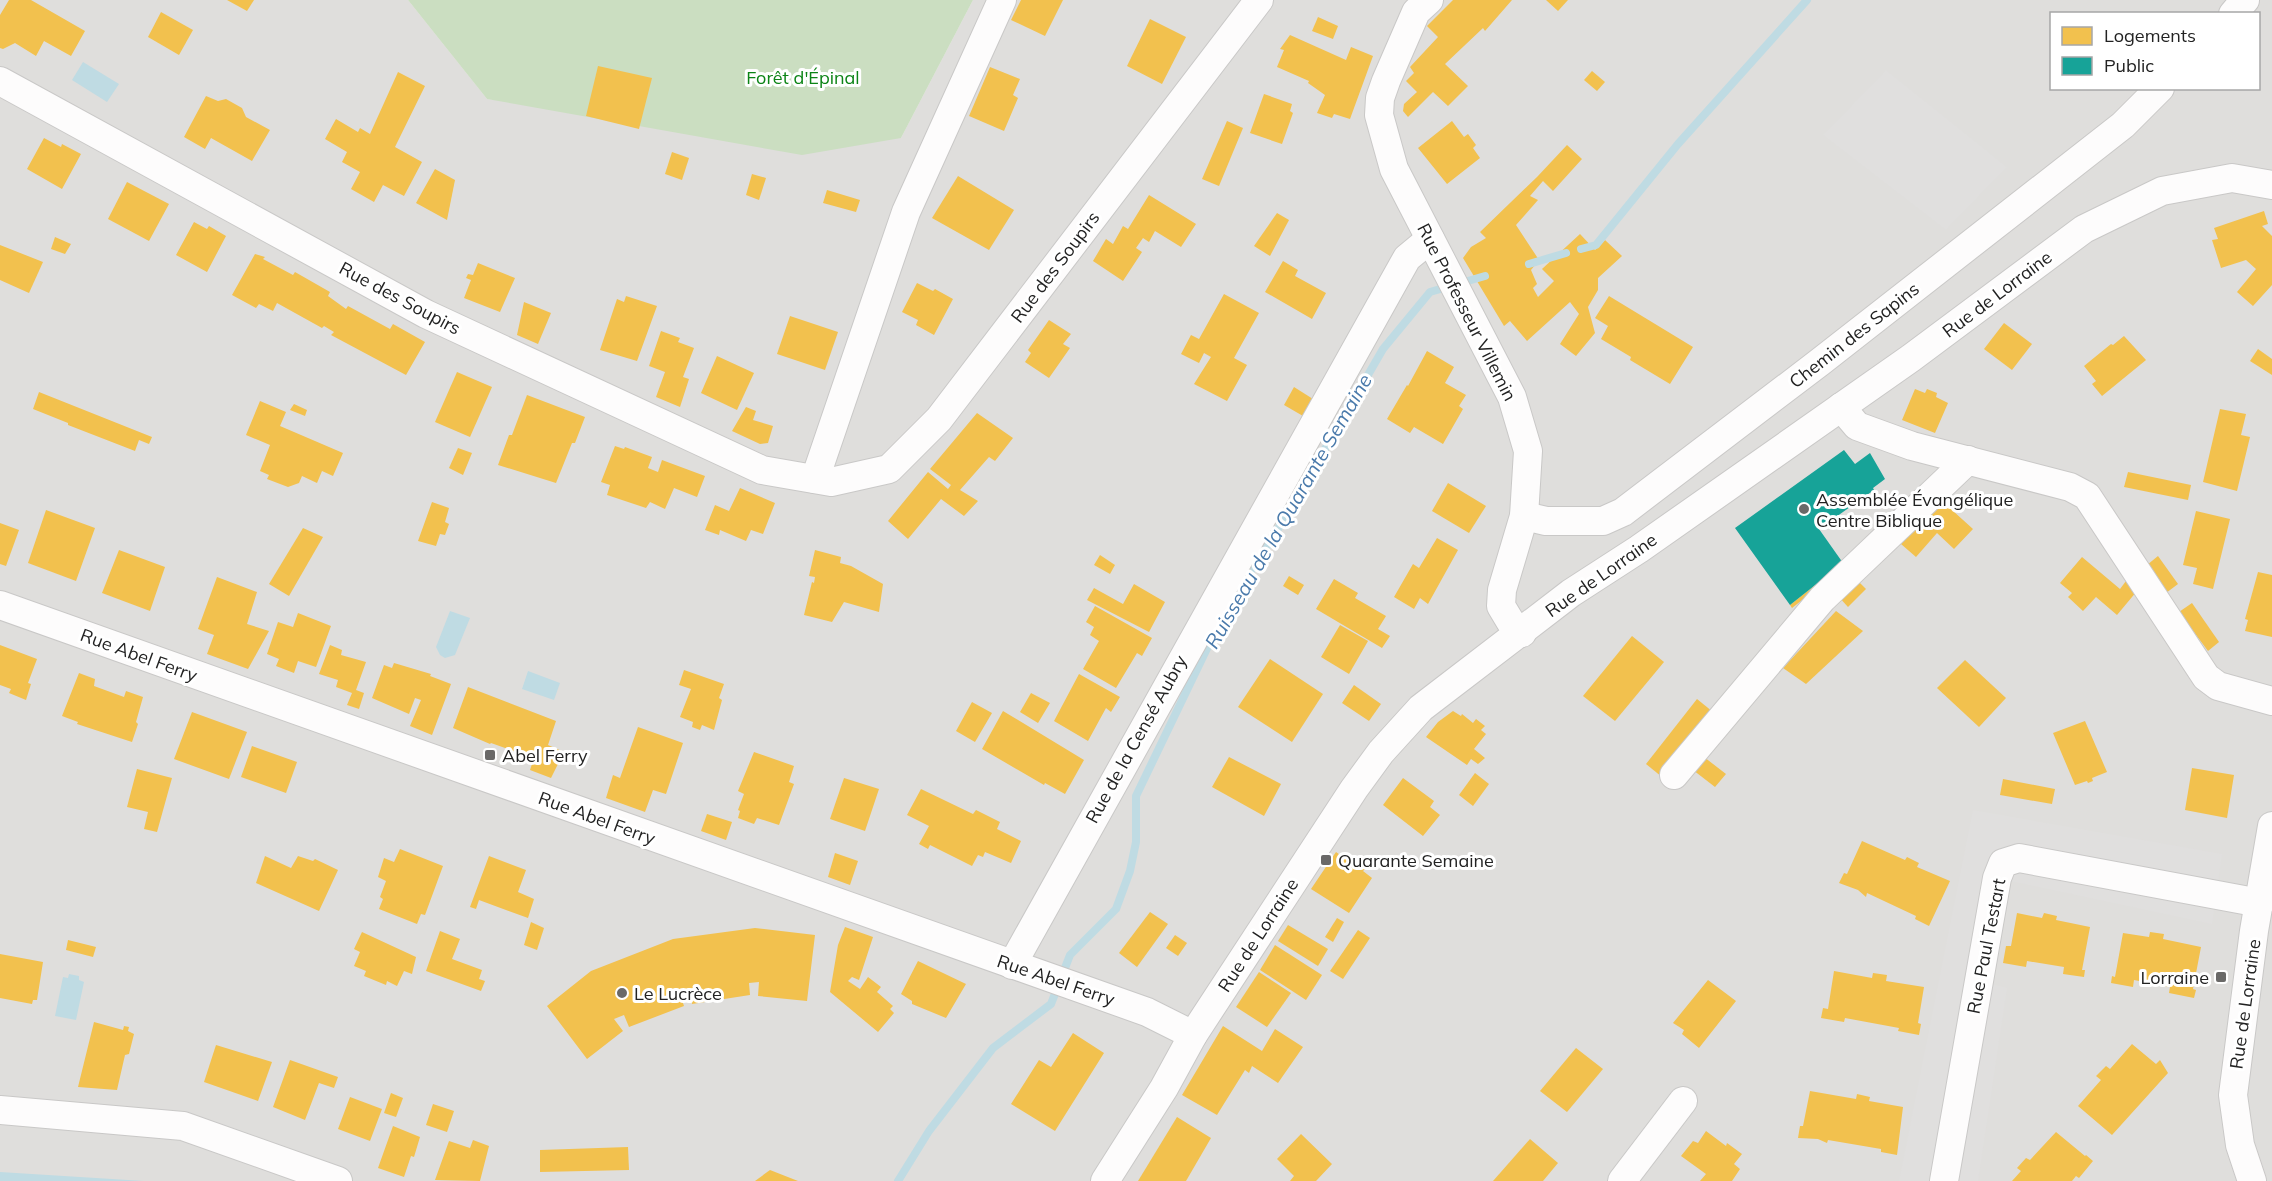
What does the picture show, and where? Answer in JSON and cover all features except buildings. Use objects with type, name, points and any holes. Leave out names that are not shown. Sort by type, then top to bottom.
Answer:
[{"type":"street","points":[[815,479],[906,212],[1002,0]]},
{"type":"street","name":"Rue des Soupirs","points":[[0,81],[426,314],[762,470],[831,482],[889,469],[939,419],[1259,0]]},
{"type":"street","name":"Rue Professeur Villemin","points":[[1429,0],[1416,12],[1386,81],[1380,98],[1379,115],[1394,169],[1512,397],[1528,451],[1524,516],[1502,590],[1501,606],[1521,633]]},
{"type":"street","points":[[2235,12],[2245,0]]},
{"type":"street","name":"Chemin des Sapins","points":[[1524,516],[1546,520],[1603,521],[1623,512],[1820,362],[2123,125],[2158,90]]},
{"type":"street","name":"Rue de Lorraine","points":[[1106,1181],[1164,1088],[1193,1035],[1354,789],[1381,752],[1421,708],[1571,593],[1639,549],[1911,358],[2084,230],[2162,191],[2232,178],[2272,185]]},
{"type":"street","name":"Rue de la Censé Aubry","points":[[1012,965],[1094,814],[1407,258],[1430,239]]},
{"type":"street","points":[[1841,407],[1857,426],[1912,446],[2070,486],[2087,495],[2206,677],[2218,686],[2272,701]]},
{"type":"street","points":[[1674,775],[1822,599],[1968,460]]},
{"type":"street","name":"Rue Abel Ferry","points":[[0,605],[1147,1012],[1193,1035]]},
{"type":"street","name":"Rue de Lorraine","points":[[2252,1181],[2240,1145],[2233,1095],[2245,998],[2272,826]]},
{"type":"street","name":"Rue Paul Testart","points":[[1944,1181],[1997,878],[2002,863],[2019,858],[2260,903]]},
{"type":"street","points":[[1623,1181],[1683,1101]]},
{"type":"street","points":[[0,1110],[183,1126],[338,1181]]},
{"type":"shaded area","points":[[0,0],[408,0],[487,99],[901,138],[973,0],[2272,0],[2272,1181],[0,1181]]},
{"type":"shaded area","points":[[1886,70],[2007,167],[1946,230],[1823,135]]},
{"type":"shaded area","points":[[1973,810],[2222,854],[2212,924],[1997,878],[1979,981],[2007,988],[1978,1181],[1899,1181]]},
{"type":"green space","name":"Forêt d'Épinal","points":[[408,0],[973,0],[901,138],[802,155],[487,99]]},
{"type":"water","points":[[83,62],[119,84],[107,102],[72,80]]},
{"type":"water","points":[[450,611],[470,618],[455,655],[445,658],[440,655],[436,647]]},
{"type":"water","points":[[528,671],[560,683],[554,700],[522,689]]},
{"type":"water","points":[[69,974],[79,976],[79,980],[84,982],[76,1020],[55,1016],[63,977],[68,978]]},
{"type":"water","points":[[0,1172],[144,1181],[0,1181]]},
{"type":"waterway","name":"Ruisseau de la Quarante Semaine","points":[[1581,249],[1596,245],[1678,144],[1807,0]]},
{"type":"waterway","name":"Ruisseau de la Quarante Semaine","points":[[1529,264],[1566,253]]},
{"type":"waterway","name":"Ruisseau de la Quarante Semaine","points":[[898,1181],[929,1131],[993,1048],[1051,1004],[1070,955],[1116,909],[1130,871],[1136,842],[1136,796],[1226,609],[1285,518],[1383,349],[1430,292],[1485,276]]},
{"type":"place","name":"Assemblée Évangélique Centre Biblique","points":[[1804,509]]},
{"type":"place","name":"Abel Ferry","points":[[490,755]]},
{"type":"place","name":"Quarante Semaine","points":[[1326,860]]},
{"type":"place","name":"Lorraine","points":[[2221,977]]},
{"type":"place","name":"Le Lucrèce","points":[[622,993]]}]
